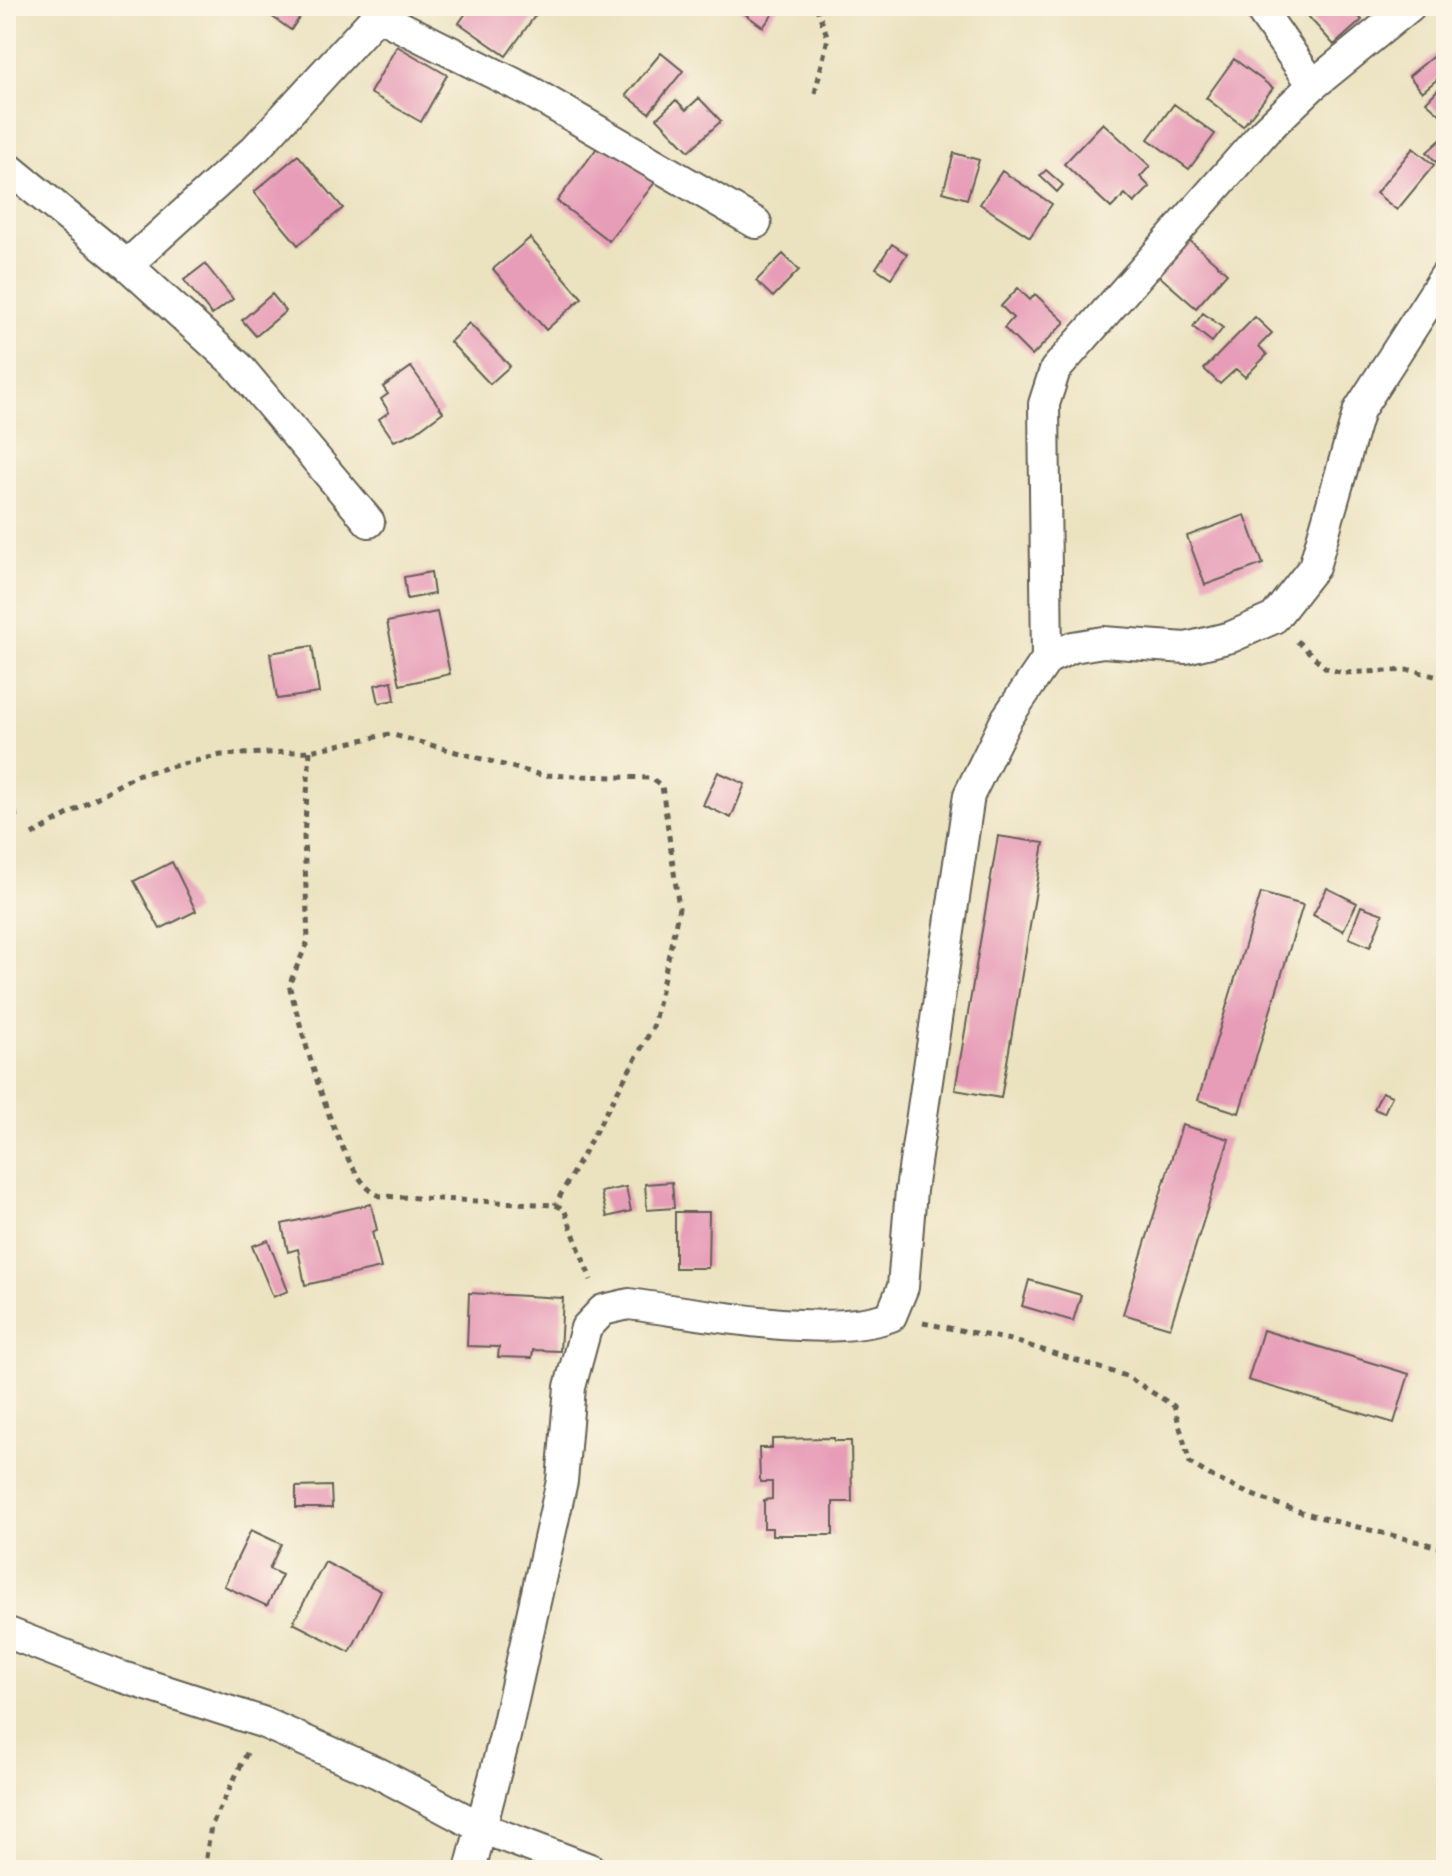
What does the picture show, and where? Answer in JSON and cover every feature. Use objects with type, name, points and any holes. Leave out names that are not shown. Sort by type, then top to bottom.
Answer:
[{"type":"street","points":[[1258,6],[1313,85]]},
{"type":"street","points":[[1047,659],[1044,404],[1055,370],[1265,131],[1313,85],[1410,6]]},
{"type":"street","points":[[127,265],[256,148],[382,11],[531,92],[756,223]]},
{"type":"street","points":[[6,166],[127,265],[238,366],[369,522]]},
{"type":"street","points":[[470,1870],[562,1481],[570,1387],[586,1328],[603,1310],[629,1304],[810,1326],[866,1326],[891,1316],[903,1287],[911,1190],[969,795],[1007,718],[1047,659],[1073,647],[1103,642],[1186,648],[1231,637],[1274,618],[1314,567],[1359,410],[1446,275]]},
{"type":"street","points":[[6,1632],[116,1675],[262,1722],[378,1773],[482,1828],[592,1870]]},
{"type":"path","points":[[815,93],[828,38],[816,6]]},
{"type":"path","points":[[1274,618],[1326,668],[1343,673],[1411,670],[1446,679]]},
{"type":"path","points":[[32,835],[136,775],[221,755],[310,751],[390,734],[541,775],[651,778],[662,786],[679,908],[653,1027],[555,1205]]},
{"type":"path","points":[[310,751],[304,837],[308,941],[289,985],[330,1120],[363,1187],[381,1196],[555,1205],[564,1209],[603,1310]]},
{"type":"path","points":[[891,1316],[1011,1340],[1126,1376],[1174,1406],[1190,1463],[1217,1481],[1312,1513],[1446,1549]]},
{"type":"path","points":[[204,1870],[211,1826],[262,1722]]},
{"type":"building","points":[[272,6],[307,6],[291,30],[267,13]]},
{"type":"building","points":[[471,6],[542,6],[506,56],[459,23]]},
{"type":"building","points":[[734,6],[779,6],[763,27]]},
{"type":"building","points":[[1299,6],[1350,6],[1362,20],[1334,45]]},
{"type":"building","points":[[397,46],[447,75],[421,122],[370,93]]},
{"type":"building","points":[[661,53],[683,71],[649,113],[626,95]]},
{"type":"building","points":[[1436,54],[1446,66],[1446,72],[1422,92],[1409,76]]},
{"type":"building","points":[[1234,59],[1273,88],[1243,126],[1206,98]]},
{"type":"building","points":[[1444,83],[1446,111],[1442,116],[1426,102]]},
{"type":"building","points":[[699,98],[721,121],[689,151],[657,118],[676,100],[686,110]]},
{"type":"building","points":[[1174,104],[1215,134],[1189,169],[1148,139]]},
{"type":"building","points":[[1103,123],[1150,166],[1140,177],[1150,187],[1134,203],[1125,194],[1111,208],[1064,164]]},
{"type":"building","points":[[1446,135],[1446,173],[1427,152]]},
{"type":"building","points":[[603,140],[656,181],[609,241],[557,201]]},
{"type":"building","points":[[1413,148],[1434,165],[1397,210],[1376,193]]},
{"type":"building","points":[[954,153],[979,160],[967,199],[943,192]]},
{"type":"building","points":[[298,155],[343,208],[298,245],[254,192]]},
{"type":"building","points":[[1046,170],[1063,185],[1057,192],[1040,176]]},
{"type":"building","points":[[1002,171],[1052,204],[1030,237],[980,204]]},
{"type":"building","points":[[530,238],[582,298],[546,330],[493,269]]},
{"type":"building","points":[[1188,239],[1227,273],[1196,308],[1158,275]]},
{"type":"building","points":[[892,244],[907,254],[891,278],[876,268]]},
{"type":"building","points":[[783,254],[799,270],[773,297],[756,281]]},
{"type":"building","points":[[205,264],[233,299],[212,315],[184,280]]},
{"type":"building","points":[[1018,288],[1030,300],[1035,294],[1065,322],[1032,356],[1004,328],[1013,318],[1001,306]]},
{"type":"building","points":[[272,294],[286,311],[256,336],[242,320]]},
{"type":"building","points":[[1203,313],[1223,328],[1212,342],[1193,327]]},
{"type":"building","points":[[1255,317],[1272,333],[1259,346],[1267,355],[1245,377],[1236,369],[1220,384],[1204,369]]},
{"type":"building","points":[[469,323],[510,366],[490,384],[450,342]]},
{"type":"building","points":[[411,367],[443,412],[416,432],[394,441],[379,419],[389,412],[381,399],[388,394],[383,387]]},
{"type":"building","points":[[1245,515],[1263,564],[1205,585],[1187,536]]},
{"type":"building","points":[[431,572],[434,594],[407,599],[404,577]]},
{"type":"building","points":[[437,612],[450,674],[400,685],[387,622]]},
{"type":"building","points":[[312,646],[319,693],[277,699],[270,653]]},
{"type":"building","points":[[392,681],[395,700],[379,703],[375,685]]},
{"type":"building","points":[[718,772],[745,784],[731,818],[703,805]]},
{"type":"building","points":[[9,795],[17,816],[6,820],[6,796]]},
{"type":"building","points":[[998,836],[1044,843],[1001,1098],[955,1090]]},
{"type":"building","points":[[172,862],[196,911],[160,929],[134,881]]},
{"type":"building","points":[[1327,888],[1357,903],[1343,931],[1313,915]]},
{"type":"building","points":[[1261,893],[1303,905],[1239,1113],[1198,1100]]},
{"type":"building","points":[[1361,906],[1383,914],[1370,947],[1349,938]]},
{"type":"building","points":[[1382,1092],[1392,1096],[1384,1113],[1374,1109]]},
{"type":"building","points":[[1182,1125],[1229,1139],[1170,1328],[1123,1314]]},
{"type":"building","points":[[672,1182],[674,1208],[647,1210],[645,1184]]},
{"type":"building","points":[[626,1187],[631,1211],[607,1217],[601,1192]]},
{"type":"building","points":[[371,1204],[377,1230],[372,1232],[381,1268],[305,1285],[298,1249],[288,1252],[282,1224]]},
{"type":"building","points":[[675,1212],[709,1212],[708,1268],[675,1268]]},
{"type":"building","points":[[268,1240],[288,1291],[273,1297],[252,1246]]},
{"type":"building","points":[[1029,1280],[1081,1295],[1073,1321],[1022,1306]]},
{"type":"building","points":[[469,1293],[563,1298],[560,1351],[533,1350],[532,1358],[498,1357],[499,1347],[467,1346]]},
{"type":"building","points":[[1263,1330],[1409,1374],[1394,1423],[1248,1380]]},
{"type":"building","points":[[834,1438],[834,1441],[851,1441],[852,1502],[833,1502],[833,1535],[772,1535],[772,1528],[764,1528],[764,1500],[772,1499],[772,1482],[760,1482],[759,1448],[772,1448],[772,1439]]},
{"type":"building","points":[[331,1486],[332,1508],[296,1508],[296,1487]]},
{"type":"building","points":[[251,1530],[281,1544],[269,1569],[282,1575],[267,1606],[224,1586]]},
{"type":"building","points":[[325,1562],[381,1591],[350,1652],[293,1623]]}]
